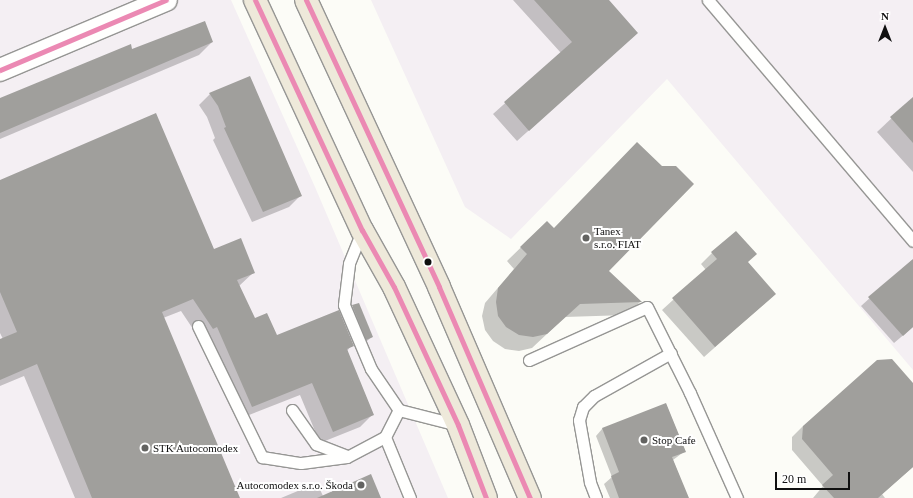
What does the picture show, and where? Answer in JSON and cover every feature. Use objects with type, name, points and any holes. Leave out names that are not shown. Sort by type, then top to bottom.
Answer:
[{"type":"main road","points":[[255,0],[362,230],[394,287],[458,425],[486,498]]},
{"type":"main road","points":[[306,0],[439,287],[530,498]]},
{"type":"street","points":[[0,70],[166,0]]},
{"type":"lane","points":[[708,0],[913,241]]},
{"type":"lane","points":[[362,230],[349,264],[344,305],[371,369],[399,410],[458,425]]},
{"type":"lane","points":[[529,360],[647,307],[670,353],[736,498]]},
{"type":"lane","points":[[198,326],[262,457],[301,463],[348,456],[385,437],[399,410]]},
{"type":"lane","points":[[596,498],[590,482],[579,420],[583,407],[594,396],[670,353]]},
{"type":"lane","points":[[292,410],[316,444],[348,456]]},
{"type":"lane","points":[[385,437],[410,498]]},
{"type":"shaded area","points":[[0,0],[231,0],[315,187],[448,498],[0,498]]},
{"type":"shaded area","points":[[371,0],[913,0],[913,370],[667,79],[511,239],[465,207]]},
{"type":"building","points":[[534,0],[609,0],[638,33],[529,131],[504,102],[572,42]]},
{"type":"building","points":[[205,21],[213,42],[0,133],[0,98],[131,44],[132,49]]},
{"type":"building","points":[[250,76],[302,196],[263,212],[224,128],[226,127],[218,106],[209,93]]},
{"type":"building","points":[[913,97],[913,143],[890,117]]},
{"type":"building","points":[[156,113],[214,249],[241,238],[255,273],[237,280],[255,318],[267,313],[277,335],[339,310],[354,346],[347,349],[374,415],[333,432],[312,383],[252,407],[217,327],[213,329],[193,299],[162,312],[240,498],[92,498],[37,364],[0,380],[0,339],[17,332],[0,292],[0,180]]},
{"type":"building","name":"Tanex s.r.o. FIAT","points":[[637,142],[662,166],[676,166],[694,184],[609,271],[642,302],[580,304],[547,334],[533,337],[519,335],[506,327],[498,316],[496,302],[498,288],[527,254],[520,247],[547,221],[554,228]]},
{"type":"building","points":[[736,231],[757,254],[748,262],[776,294],[715,347],[672,298],[717,259],[711,252]]},
{"type":"building","points":[[913,259],[913,327],[903,336],[868,297]]},
{"type":"building","points":[[359,303],[373,337],[366,340],[352,305]]},
{"type":"building","points":[[892,359],[913,383],[913,467],[878,498],[834,498],[822,485],[833,475],[802,439],[803,426],[877,360]]},
{"type":"building","name":"Stop Cafe","points":[[666,403],[686,452],[672,457],[689,498],[619,498],[611,476],[619,472],[602,428]]},
{"type":"building","name":"Autocomodex s.r.o. Škoda","points":[[371,474],[381,498],[317,498]]},
{"type":"transit line","points":[[0,70],[166,0]]},
{"type":"transit line","points":[[255,0],[362,230],[394,287],[458,425],[486,498]]},
{"type":"transit line","points":[[306,0],[439,287],[530,498]]},
{"type":"place","name":"Tanex s.r.o. FIAT","points":[[586,238]]},
{"type":"place","name":"Stop Cafe","points":[[644,440]]},
{"type":"place","name":"STK Autocomodex","points":[[145,448]]},
{"type":"place","name":"Autocomodex s.r.o. Škoda","points":[[361,485]]}]
